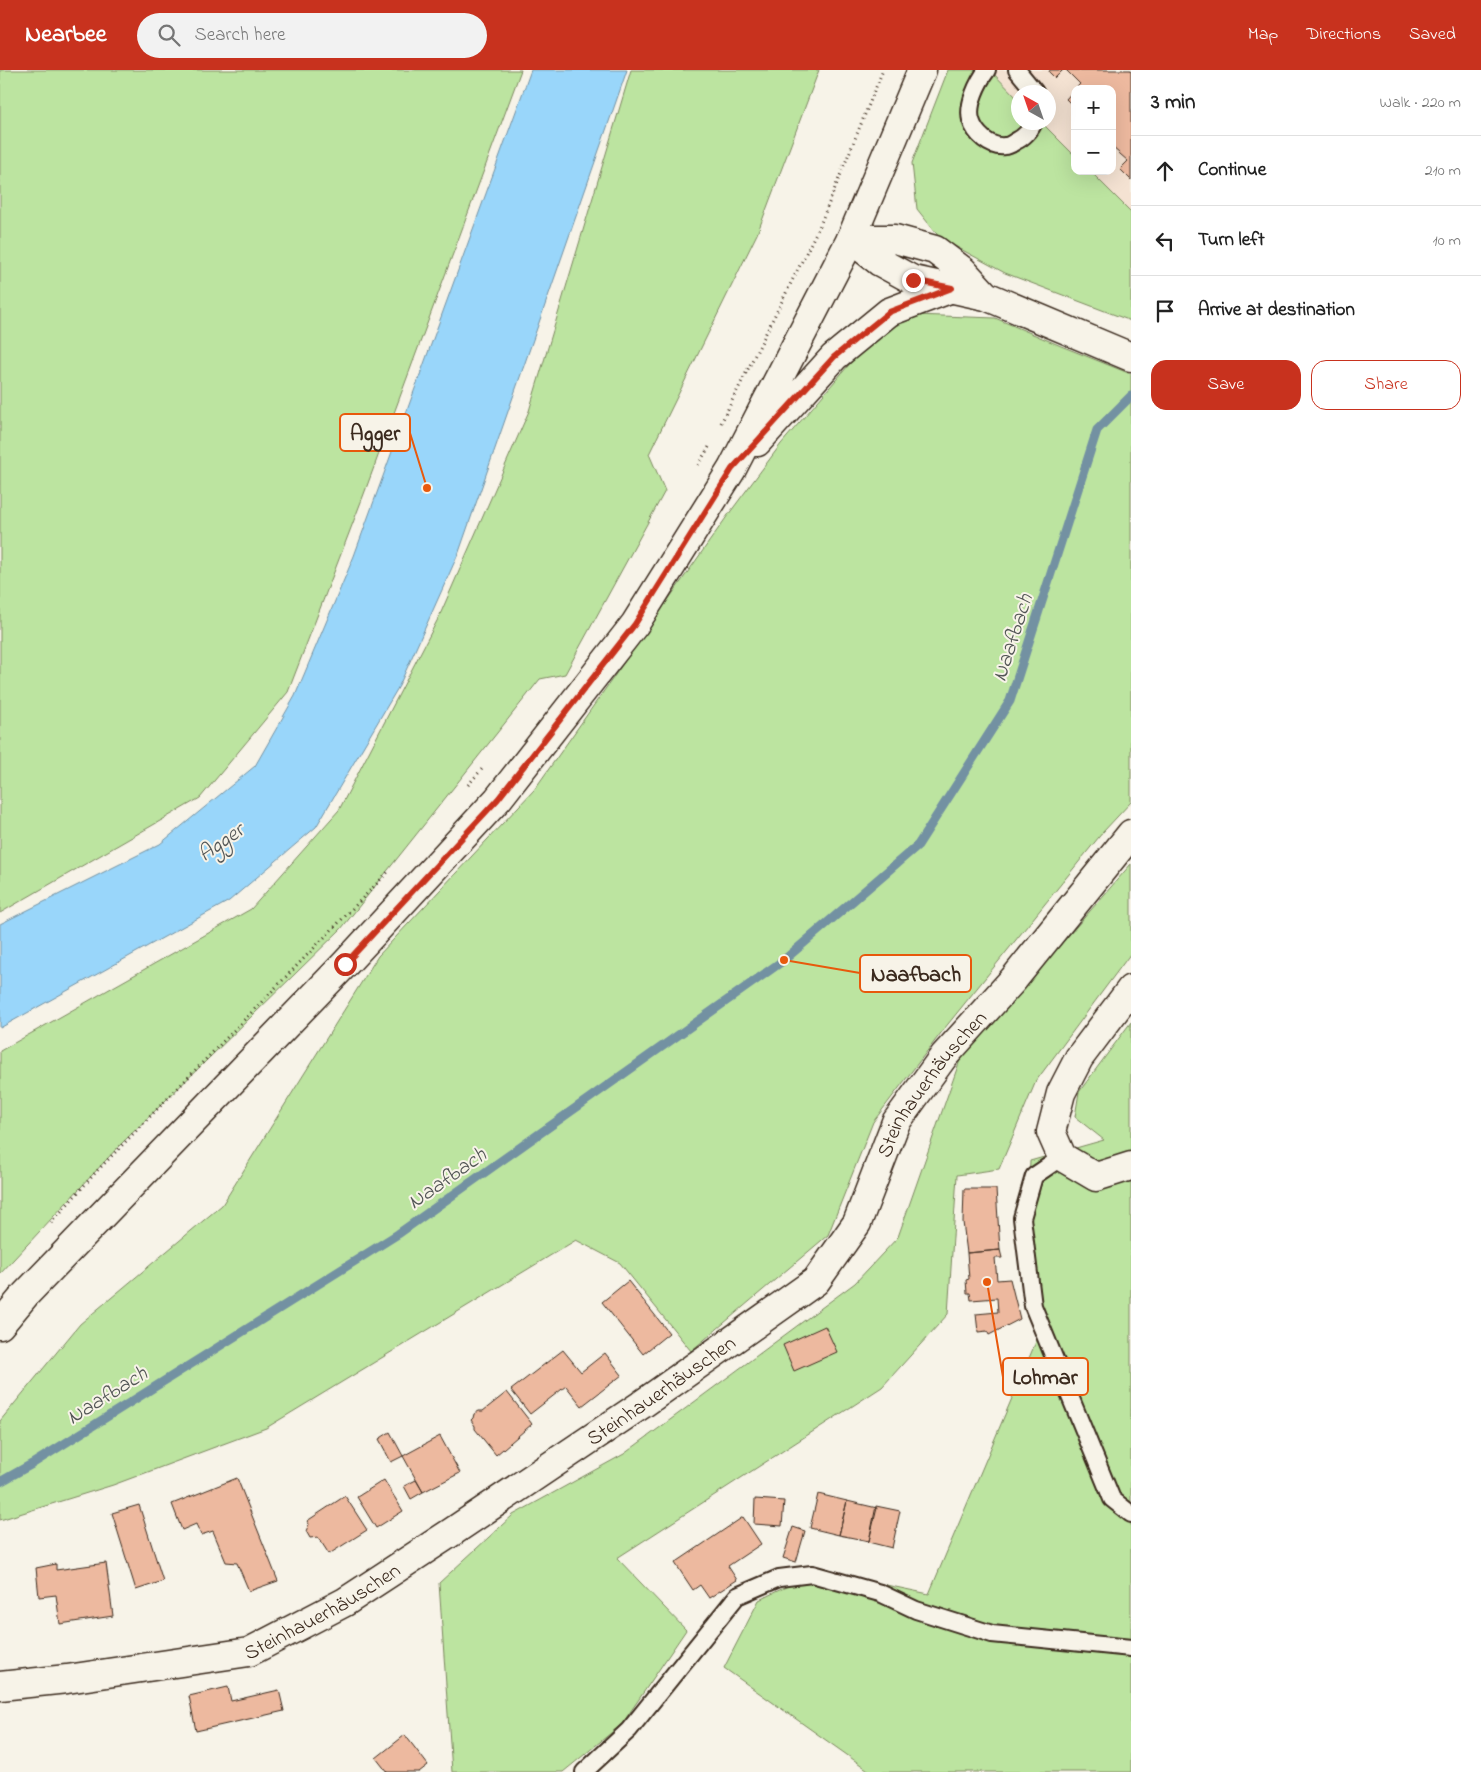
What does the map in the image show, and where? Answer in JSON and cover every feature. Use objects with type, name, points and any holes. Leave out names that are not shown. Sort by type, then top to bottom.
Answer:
[{"type":"street","points":[[0,1325],[25,1294],[338,971],[498,799],[635,624],[732,469],[851,239],[922,70]]},
{"type":"street","points":[[851,239],[880,262],[913,280],[986,296],[1121,352]]},
{"type":"street","points":[[851,239],[895,239],[935,250],[963,271],[986,296]]},
{"type":"street","points":[[732,469],[841,352],[889,312],[952,288]]},
{"type":"street","name":"Steinhauerhäuschen","points":[[0,1686],[67,1680],[249,1652],[345,1602],[444,1538],[641,1405],[816,1281],[857,1223],[896,1122],[944,1056],[1012,980],[1131,834]]},
{"type":"street","points":[[1131,990],[1079,1058],[1061,1093],[1051,1132],[1062,1157],[1096,1177],[1131,1166]]},
{"type":"lane","points":[[988,70],[980,78],[972,98],[971,119],[978,133],[991,144],[1006,146],[1021,139],[1029,130]]},
{"type":"lane","points":[[1017,70],[1029,85]]},
{"type":"lane","points":[[1062,1157],[1034,1176],[1022,1218],[1033,1306],[1112,1499],[1131,1514]]},
{"type":"lane","points":[[584,1772],[629,1730],[737,1596],[779,1578],[812,1574],[880,1592],[916,1610],[992,1634],[1131,1648]]},
{"type":"path","points":[[719,427],[820,225],[883,70]]},
{"type":"path","points":[[696,469],[710,444]]},
{"type":"path","points":[[467,787],[486,764]]},
{"type":"path","points":[[46,1230],[98,1170],[393,866]]},
{"type":"shaded area","points":[[990,70],[1131,70],[1131,212],[1094,175],[1116,175],[1116,85],[1071,85],[1071,152],[1049,130],[1056,130],[1056,85],[1011,85],[1011,92]]},
{"type":"green space","points":[[0,70],[521,70],[364,494],[288,692],[200,798],[0,913]]},
{"type":"green space","points":[[631,70],[819,70],[757,234],[649,454],[665,491],[565,674],[540,679],[341,929],[120,1145],[0,1274],[0,1051],[251,909],[339,810],[439,617],[529,411]]},
{"type":"green space","points":[[948,70],[990,70],[1011,92],[1011,130],[1049,130],[1071,152],[1071,175],[1094,175],[1131,212],[1131,321],[1005,273],[940,238],[917,209],[912,163]]},
{"type":"green space","points":[[915,315],[995,318],[1131,374],[1131,802],[1103,832],[944,1029],[873,1122],[828,1235],[691,1351],[620,1263],[576,1240],[266,1428],[113,1485],[0,1520],[0,1421],[80,1324],[222,1205],[378,956],[534,790],[728,515],[781,444],[872,338]]},
{"type":"green space","points":[[1131,864],[1131,953],[1036,1081],[999,1169],[957,1175],[948,1314],[882,1387],[617,1558],[686,1630],[622,1724],[563,1772],[452,1772],[439,1583],[513,1515],[624,1454],[855,1283],[898,1237],[960,1060]]},
{"type":"green space","points":[[1131,1022],[1131,1772],[871,1772],[724,1668],[759,1600],[819,1571],[929,1594],[1043,1325],[1027,1235],[1030,1161],[1104,1140],[1075,1117],[1079,1092]]},
{"type":"water","points":[[531,70],[627,70],[459,552],[399,686],[316,827],[229,901],[0,1028],[0,924],[160,844],[255,766],[295,696],[354,556]]},
{"type":"building","points":[[1050,70],[1063,70],[1055,78],[1049,72]]},
{"type":"building","points":[[1066,70],[1131,70],[1131,180],[1120,169],[1128,161],[1116,150],[1116,85],[1080,84]]},
{"type":"building","points":[[1071,93],[1071,104],[1066,99]]},
{"type":"building","points":[[964,1189],[996,1189],[1000,1250],[967,1253],[963,1222]]},
{"type":"building","points":[[1000,1250],[1002,1258],[995,1258],[997,1280],[1010,1279],[1020,1319],[989,1335],[987,1331],[978,1332],[976,1314],[998,1312],[997,1298],[971,1300],[970,1293],[967,1293],[966,1280],[969,1279],[967,1253]]},
{"type":"building","points":[[628,1281],[669,1333],[643,1354],[602,1302]]},
{"type":"building","points":[[825,1326],[837,1352],[794,1371],[783,1345]]},
{"type":"building","points":[[563,1350],[581,1372],[605,1353],[622,1375],[582,1406],[566,1386],[530,1414],[511,1390]]},
{"type":"building","points":[[507,1392],[532,1424],[496,1455],[475,1429],[471,1420],[474,1414],[483,1411]]},
{"type":"building","points":[[390,1432],[403,1456],[391,1462],[379,1439]]},
{"type":"building","points":[[440,1436],[460,1473],[423,1492],[403,1456]]},
{"type":"building","points":[[237,1478],[278,1581],[249,1591],[237,1563],[226,1562],[213,1531],[201,1535],[196,1524],[182,1530],[172,1504]]},
{"type":"building","points":[[384,1480],[403,1511],[376,1528],[357,1497]]},
{"type":"building","points":[[416,1480],[423,1492],[411,1499],[404,1486]]},
{"type":"building","points":[[818,1494],[847,1501],[839,1535],[810,1528]]},
{"type":"building","points":[[345,1496],[367,1530],[329,1554],[318,1537],[310,1538],[306,1531],[309,1524],[307,1521]]},
{"type":"building","points":[[755,1499],[784,1501],[782,1526],[754,1524]]},
{"type":"building","points":[[847,1501],[877,1508],[869,1541],[839,1535]]},
{"type":"building","points":[[139,1505],[163,1581],[136,1590],[112,1513]]},
{"type":"building","points":[[876,1506],[900,1511],[892,1548],[868,1542]]},
{"type":"building","points":[[743,1517],[761,1544],[728,1566],[737,1580],[709,1598],[700,1585],[693,1590],[675,1563]]},
{"type":"building","points":[[793,1527],[805,1531],[796,1562],[783,1558]]},
{"type":"building","points":[[106,1563],[113,1616],[60,1624],[56,1595],[39,1597],[36,1568],[56,1564],[56,1570]]},
{"type":"building","points":[[228,1687],[231,1701],[279,1690],[284,1711],[196,1731],[189,1696]]},
{"type":"building","points":[[405,1735],[428,1765],[419,1772],[387,1772],[376,1758]]},
{"type":"waterway","name":"Naafbach","points":[[0,1482],[32,1464],[398,1234],[784,960],[918,845],[1010,701],[1097,430],[1131,396]]},
{"type":"place","name":"Agger","points":[[427,488]]},
{"type":"place","name":"Naafbach","points":[[784,960]]},
{"type":"place","name":"Lohmar","points":[[987,1282]]},
{"type":"route","points":[[345,964],[498,799],[635,624],[732,469],[834,357],[889,312],[952,288],[913,280]]}]
